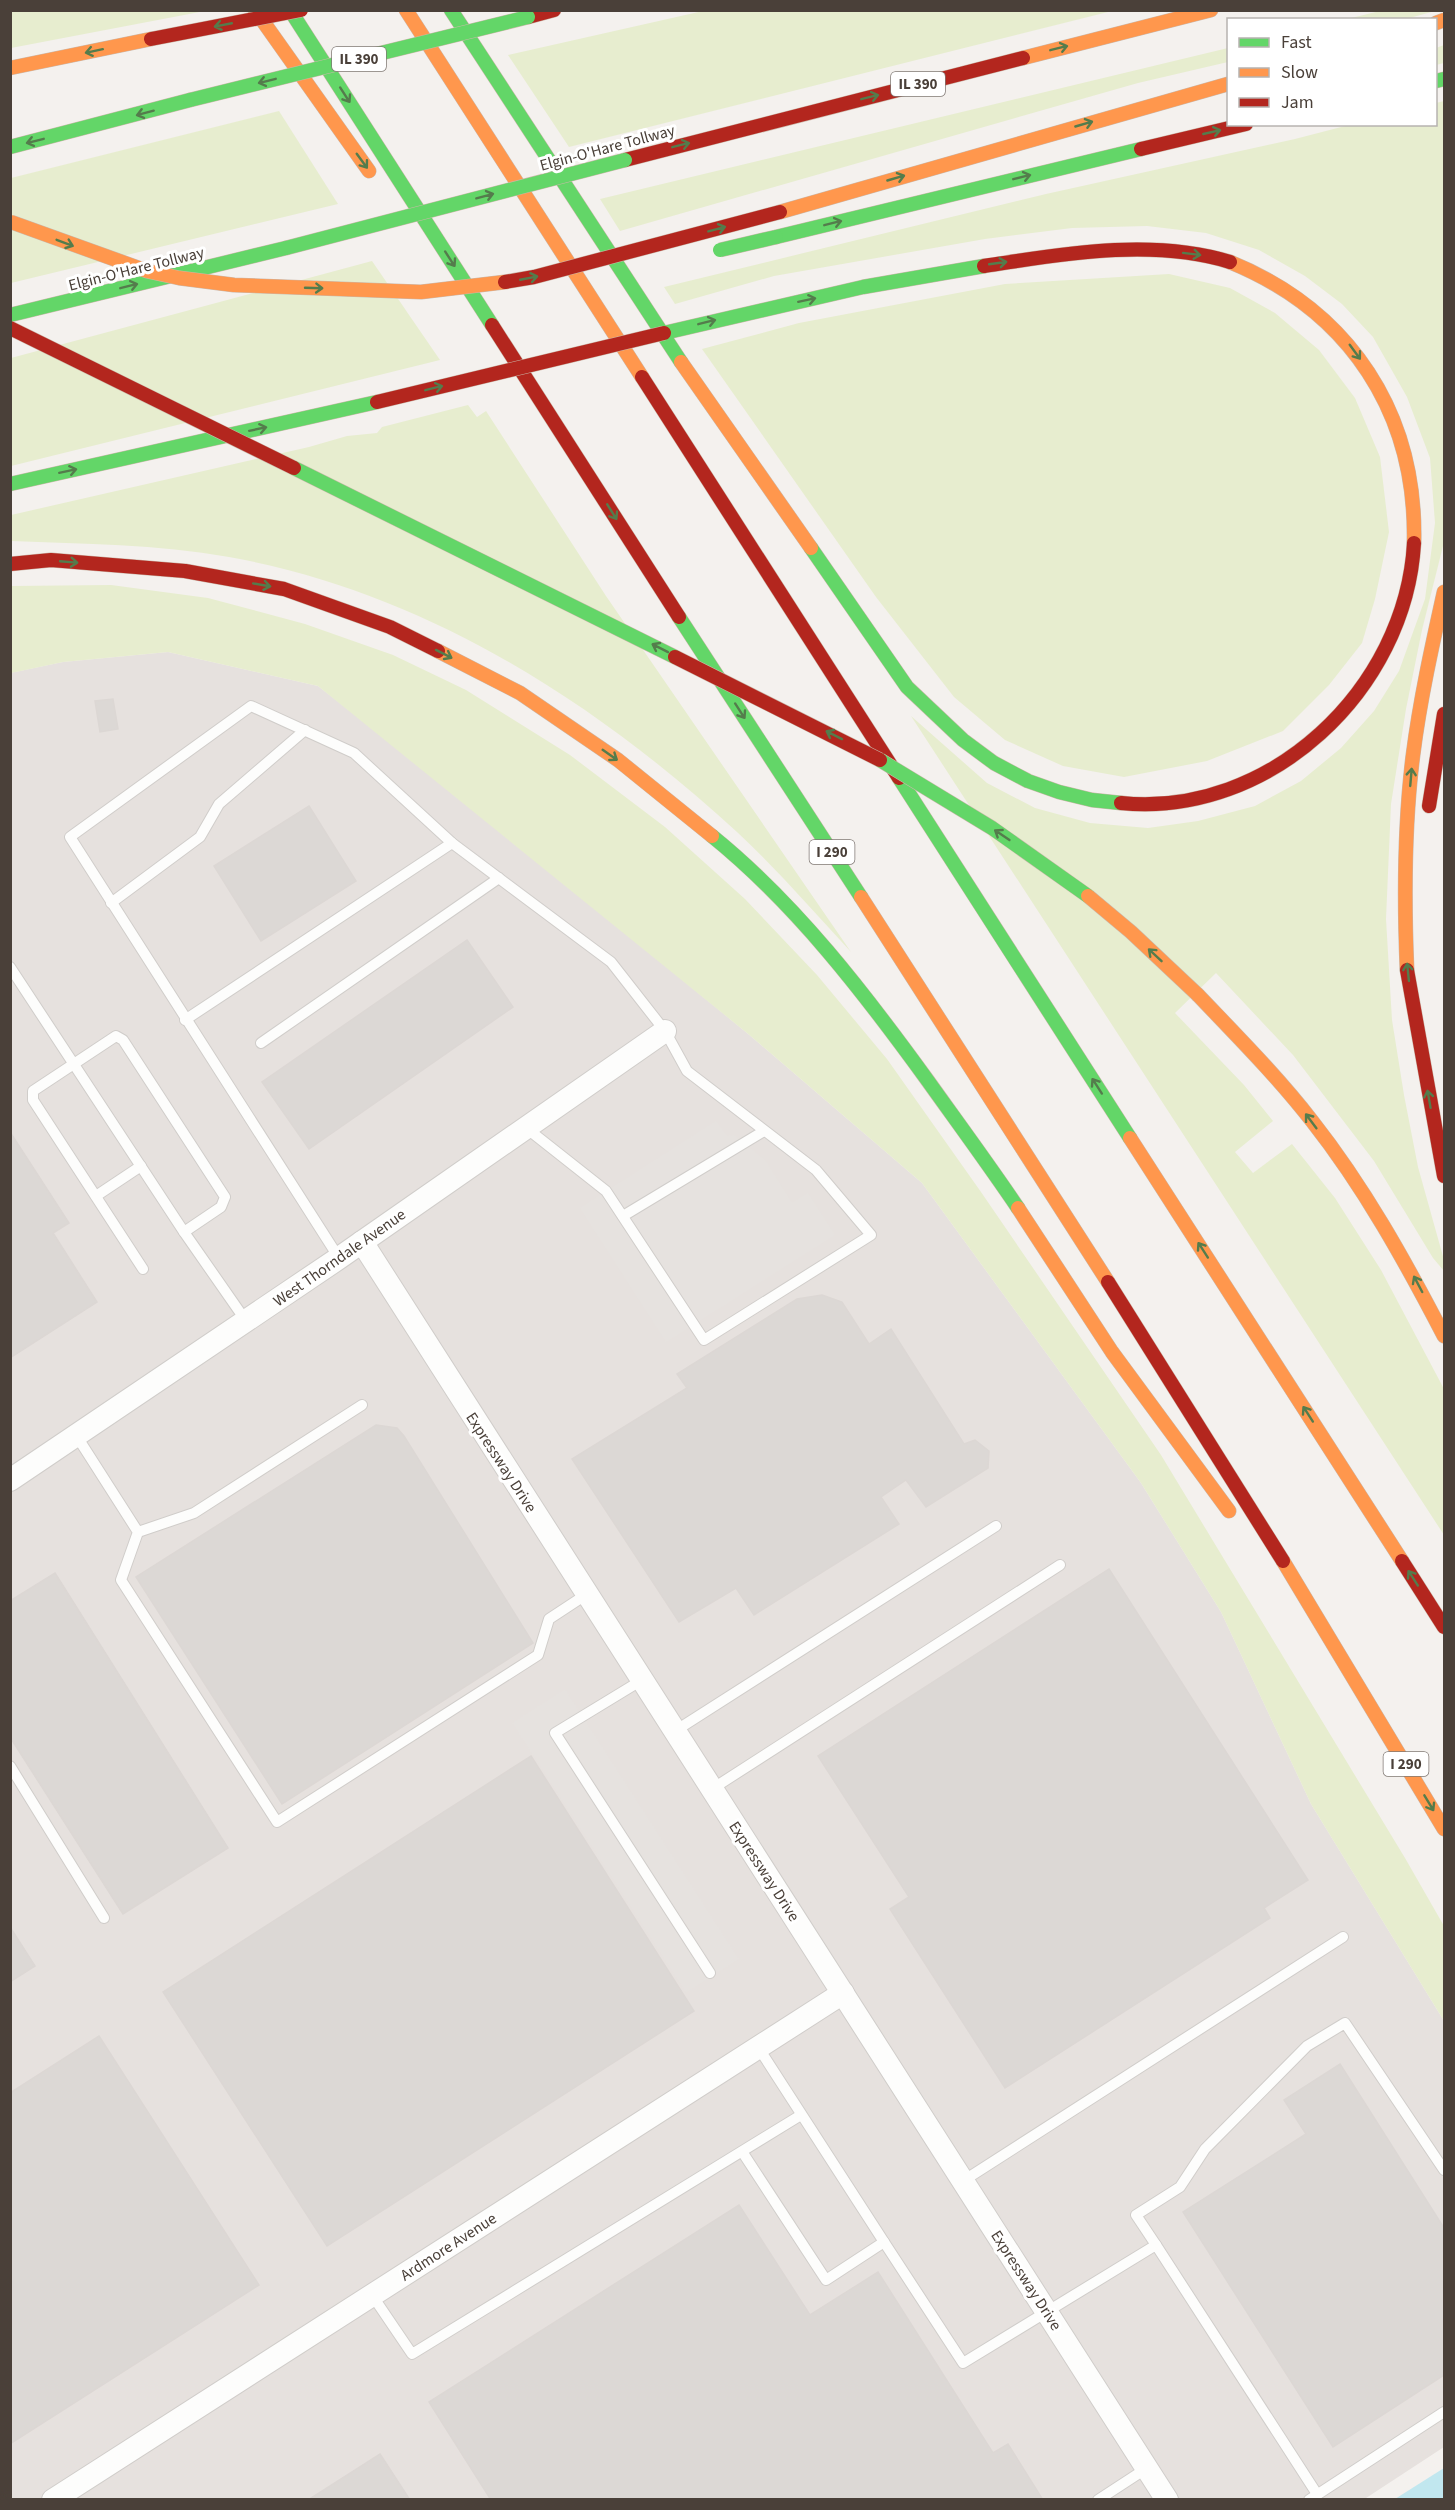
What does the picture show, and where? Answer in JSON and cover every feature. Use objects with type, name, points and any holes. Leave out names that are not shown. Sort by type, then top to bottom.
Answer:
[{"type":"highway","points":[[255,10],[377,182]]},
{"type":"highway","name":"I 290","points":[[291,10],[596,487],[999,1109],[1262,1525],[1444,1829]]},
{"type":"highway","points":[[10,68],[301,10]]},
{"type":"highway","points":[[406,10],[1444,1627]]},
{"type":"highway","points":[[10,484],[377,402],[750,312],[941,271],[1035,258],[1135,250],[1197,253],[1251,270],[1284,290],[1344,337],[1373,377],[1401,434],[1413,486],[1412,573],[1398,617],[1367,680],[1329,725],[1287,762],[1228,790],[1174,801],[1121,805],[1071,798],[1025,780],[987,758],[950,730],[907,687],[663,336],[451,10]]},
{"type":"highway","name":"IL 390","points":[[10,147],[554,10]]},
{"type":"highway","name":"Elgin-O'Hare Tollway","points":[[10,315],[286,248],[1211,10]]},
{"type":"highway","points":[[10,222],[147,271],[179,278],[234,285],[421,292],[485,286],[534,277],[780,212],[1227,84]]},
{"type":"highway","points":[[33,127],[101,125]]},
{"type":"highway","points":[[702,255],[1238,126]]},
{"type":"highway","points":[[397,209],[410,228]]},
{"type":"highway","points":[[431,256],[493,339],[596,487]]},
{"type":"highway","points":[[563,287],[632,271]]},
{"type":"highway","points":[[234,285],[304,302]]},
{"type":"highway","points":[[10,327],[72,300]]},
{"type":"highway","points":[[456,304],[490,301]]},
{"type":"highway","points":[[10,327],[855,746],[956,804],[1022,848],[1120,923],[1198,995],[1291,1095],[1356,1181],[1417,1281],[1444,1336]]},
{"type":"highway","points":[[10,564],[51,560],[185,571],[284,589],[390,627],[510,688],[618,760],[728,849],[804,925],[874,1007],[998,1178],[1112,1352],[1239,1526]]},
{"type":"highway","points":[[1444,592],[1425,679],[1413,756],[1404,900],[1407,973],[1444,1176]]},
{"type":"highway","points":[[1427,822],[1444,714]]},
{"type":"highway","points":[[1418,1029],[1422,983]]},
{"type":"highway","points":[[1268,1564],[1367,1699]]},
{"type":"street","name":"West Thorndale Avenue","points":[[10,1480],[339,1258],[665,1031]]},
{"type":"street","name":"Expressway Drive","points":[[362,1242],[1167,2499]]},
{"type":"street","name":"Ardmore Avenue","points":[[53,2499],[843,1993]]},
{"type":"lane","points":[[339,1258],[70,837],[251,706],[354,753],[452,843],[611,962],[665,1031],[687,1071],[816,1170],[871,1235],[704,1340],[606,1191],[525,1127]]},
{"type":"lane","points":[[111,903],[200,837],[219,804],[305,730]]},
{"type":"lane","points":[[185,1020],[452,843]]},
{"type":"lane","points":[[261,1043],[500,878]]},
{"type":"lane","points":[[10,967],[184,1232],[246,1321]]},
{"type":"lane","points":[[143,1269],[33,1100],[33,1091],[116,1036],[123,1040],[225,1197],[220,1207],[184,1232]]},
{"type":"lane","points":[[622,1216],[764,1131]]},
{"type":"lane","points":[[96,1196],[141,1166]]},
{"type":"lane","points":[[138,1532],[194,1513],[362,1406]]},
{"type":"lane","points":[[76,1435],[138,1532]]},
{"type":"lane","points":[[675,1731],[996,1526]]},
{"type":"lane","points":[[138,1532],[122,1580],[277,1822],[538,1655],[549,1619],[587,1594]]},
{"type":"lane","points":[[712,1789],[1060,1565]]},
{"type":"lane","points":[[642,1680],[555,1733],[710,1973]]},
{"type":"lane","points":[[10,1766],[104,1918]]},
{"type":"lane","points":[[963,2181],[1342,1937]]},
{"type":"lane","points":[[1444,2170],[1345,2023],[1307,2046],[1205,2149],[1180,2187],[1136,2215],[1313,2497],[1444,2412]]},
{"type":"lane","points":[[758,2047],[963,2363],[1156,2245]]},
{"type":"lane","points":[[372,2295],[412,2354],[743,2153],[801,2115]]},
{"type":"lane","points":[[743,2153],[826,2280],[884,2242]]},
{"type":"lane","points":[[1098,2499],[1147,2468]]},
{"type":"shaded area","points":[[168,652],[318,686],[441,782],[747,1033],[922,1183],[1141,1483],[1221,1612],[1311,1804],[1444,2021],[1444,2447],[1363,2500],[11,2499],[10,673],[63,662]]},
{"type":"shaded area","points":[[716,1121],[727,1136],[734,1135],[765,1160],[792,1203],[808,1193],[835,1235],[666,1342],[580,1208]]},
{"type":"shaded area","points":[[565,1689],[739,1959],[686,1993],[512,1723]]},
{"type":"green space","points":[[11,10],[205,10],[205,11],[11,48]]},
{"type":"green space","points":[[703,11],[1112,11],[569,147],[508,55]]},
{"type":"green space","points":[[1380,11],[1435,11],[1410,18],[1351,18]]},
{"type":"green space","points":[[1444,45],[1444,63],[1437,65],[1437,48]]},
{"type":"green space","points":[[1227,48],[1227,62],[1138,83],[620,231],[600,199]]},
{"type":"green space","points":[[1444,101],[1444,542],[1422,630],[1406,709],[1391,804],[1386,919],[1392,1020],[1404,1095],[1418,1167],[1444,1260],[1444,1271],[1433,1258],[1374,1161],[1293,1055],[1216,973],[1175,1013],[1244,1085],[1273,1121],[1235,1152],[1253,1173],[1292,1144],[1335,1198],[1381,1270],[1444,1389],[1444,1535],[911,716],[987,783],[1035,808],[1090,823],[1148,828],[1198,821],[1255,806],[1301,781],[1341,748],[1374,711],[1399,671],[1425,599],[1435,523],[1430,458],[1407,397],[1373,337],[1342,304],[1305,276],[1259,250],[1206,233],[1147,226],[1072,228],[985,239],[774,276],[675,304],[664,287],[1046,194],[1345,126],[1437,126],[1437,103]]},
{"type":"green space","points":[[279,111],[338,204],[11,283],[11,178]]},
{"type":"green space","points":[[372,261],[440,360],[11,466],[11,358]]},
{"type":"green space","points":[[1169,274],[1230,288],[1275,313],[1319,350],[1355,398],[1380,457],[1389,532],[1375,599],[1362,643],[1329,685],[1283,731],[1207,761],[1124,777],[1063,766],[1005,740],[954,697],[876,597],[702,349],[799,323],[1005,284]]},
{"type":"green space","points":[[468,405],[477,417],[486,411],[606,596],[851,952],[752,846],[682,784],[624,738],[564,696],[502,658],[437,625],[370,596],[301,573],[229,557],[148,547],[11,541],[11,515],[309,447],[347,436],[377,433],[382,427]]},
{"type":"green space","points":[[111,585],[208,598],[305,624],[393,655],[466,690],[570,755],[665,827],[745,899],[817,975],[887,1059],[1161,1455],[1405,1858],[1444,1926],[1444,2021],[1311,1804],[1221,1612],[1141,1483],[922,1183],[747,1033],[318,686],[168,652],[63,662],[11,673],[11,586]]},
{"type":"water","points":[[1444,2468],[1444,2499],[1395,2499]]},
{"type":"building","points":[[113,699],[118,729],[100,732],[95,701]]},
{"type":"building","points":[[309,806],[356,881],[261,941],[214,866]]},
{"type":"building","points":[[467,940],[513,1007],[309,1149],[262,1082]]},
{"type":"building","points":[[10,1132],[69,1223],[53,1233],[97,1302],[10,1358]]},
{"type":"building","points":[[822,1295],[842,1302],[869,1344],[891,1329],[964,1444],[975,1440],[989,1451],[988,1468],[926,1507],[906,1480],[881,1497],[899,1524],[754,1615],[736,1588],[679,1622],[572,1459],[687,1388],[677,1374],[797,1299]]},
{"type":"building","points":[[376,1425],[397,1428],[404,1436],[533,1643],[282,1804],[136,1577]]},
{"type":"building","points":[[1109,1569],[1308,1880],[1264,1908],[1270,1918],[1005,2088],[890,1909],[909,1897],[818,1756]]},
{"type":"building","points":[[55,1573],[228,1848],[123,1914],[10,1737],[10,1601]]},
{"type":"building","points":[[531,1756],[694,2011],[327,2246],[163,1992]]},
{"type":"building","points":[[10,1927],[35,1966],[10,1982]]},
{"type":"building","points":[[99,2036],[259,2285],[10,2444],[10,2093]]},
{"type":"building","points":[[1340,2064],[1444,2228],[1444,2375],[1333,2447],[1183,2212],[1306,2134],[1284,2100]]},
{"type":"building","points":[[739,2205],[810,2315],[878,2272],[993,2453],[1008,2444],[1043,2500],[491,2500],[429,2402]]},
{"type":"building","points":[[380,2454],[410,2500],[308,2500]]},
{"type":"traffic: fast","points":[[290,10],[492,325]]},
{"type":"traffic: fast","points":[[451,10],[681,362]]},
{"type":"traffic: fast","points":[[190,100],[528,17]]},
{"type":"traffic: fast","points":[[1437,81],[1444,79]]},
{"type":"traffic: fast","points":[[10,147],[190,100]]},
{"type":"traffic: fast","points":[[776,237],[1141,149]]},
{"type":"traffic: fast","points":[[286,248],[625,160]]},
{"type":"traffic: fast","points":[[720,250],[776,237]]},
{"type":"traffic: fast","points":[[10,315],[286,248]]},
{"type":"traffic: fast","points":[[664,333],[863,287],[984,266]]},
{"type":"traffic: fast","points":[[10,484],[377,402]]},
{"type":"traffic: fast","points":[[294,468],[675,657]]},
{"type":"traffic: fast","points":[[811,548],[907,687],[963,740],[994,763],[1028,781],[1092,800],[1121,803]]},
{"type":"traffic: fast","points":[[679,617],[861,897]]},
{"type":"traffic: fast","points":[[880,760],[992,828],[1088,896]]},
{"type":"traffic: fast","points":[[899,778],[1130,1138]]},
{"type":"traffic: fast","points":[[712,836],[743,862],[801,920],[828,951],[928,1081],[1018,1208]]},
{"type":"traffic: slow","points":[[255,10],[369,171]]},
{"type":"traffic: slow","points":[[406,10],[642,377]]},
{"type":"traffic: slow","points":[[1023,58],[1211,10]]},
{"type":"traffic: slow","points":[[1437,23],[1444,20]]},
{"type":"traffic: slow","points":[[10,68],[151,39]]},
{"type":"traffic: slow","points":[[780,212],[1227,84]]},
{"type":"traffic: slow","points":[[11,222],[147,271],[179,278],[234,285],[421,292],[505,282]]},
{"type":"traffic: slow","points":[[1230,262],[1272,283],[1310,308],[1342,338],[1368,372],[1389,410],[1403,451],[1412,496],[1414,543]]},
{"type":"traffic: slow","points":[[681,362],[811,548]]},
{"type":"traffic: slow","points":[[1407,970],[1405,916],[1410,782],[1423,693],[1444,592]]},
{"type":"traffic: slow","points":[[438,651],[520,693],[618,760],[712,836]]},
{"type":"traffic: slow","points":[[1088,896],[1131,932],[1198,995]]},
{"type":"traffic: slow","points":[[861,897],[1108,1282]]},
{"type":"traffic: slow","points":[[1198,995],[1285,1088],[1331,1146],[1383,1225],[1444,1336]]},
{"type":"traffic: slow","points":[[1130,1138],[1402,1561]]},
{"type":"traffic: slow","points":[[1018,1208],[1112,1352],[1229,1511]]},
{"type":"traffic: slow","points":[[1283,1561],[1444,1829]]},
{"type":"traffic: jam","points":[[151,39],[301,10]]},
{"type":"traffic: jam","points":[[528,17],[554,10]]},
{"type":"traffic: jam","points":[[625,160],[1023,58]]},
{"type":"traffic: jam","points":[[1141,149],[1238,126]]},
{"type":"traffic: jam","points":[[505,282],[534,277],[780,212]]},
{"type":"traffic: jam","points":[[984,266],[1076,253],[1139,250],[1170,251],[1230,262]]},
{"type":"traffic: jam","points":[[492,325],[679,617]]},
{"type":"traffic: jam","points":[[10,328],[294,468]]},
{"type":"traffic: jam","points":[[377,402],[664,333]]},
{"type":"traffic: jam","points":[[642,377],[899,778]]},
{"type":"traffic: jam","points":[[1121,803],[1176,802],[1229,789],[1277,766],[1320,733],[1357,693],[1386,647],[1405,597],[1414,543]]},
{"type":"traffic: jam","points":[[10,564],[51,560],[185,571],[284,589],[390,627],[438,651]]},
{"type":"traffic: jam","points":[[675,657],[880,760]]},
{"type":"traffic: jam","points":[[1429,806],[1444,714]]},
{"type":"traffic: jam","points":[[1407,970],[1444,1176]]},
{"type":"traffic: jam","points":[[1108,1282],[1283,1561]]},
{"type":"traffic: jam","points":[[1402,1561],[1444,1627]]}]
